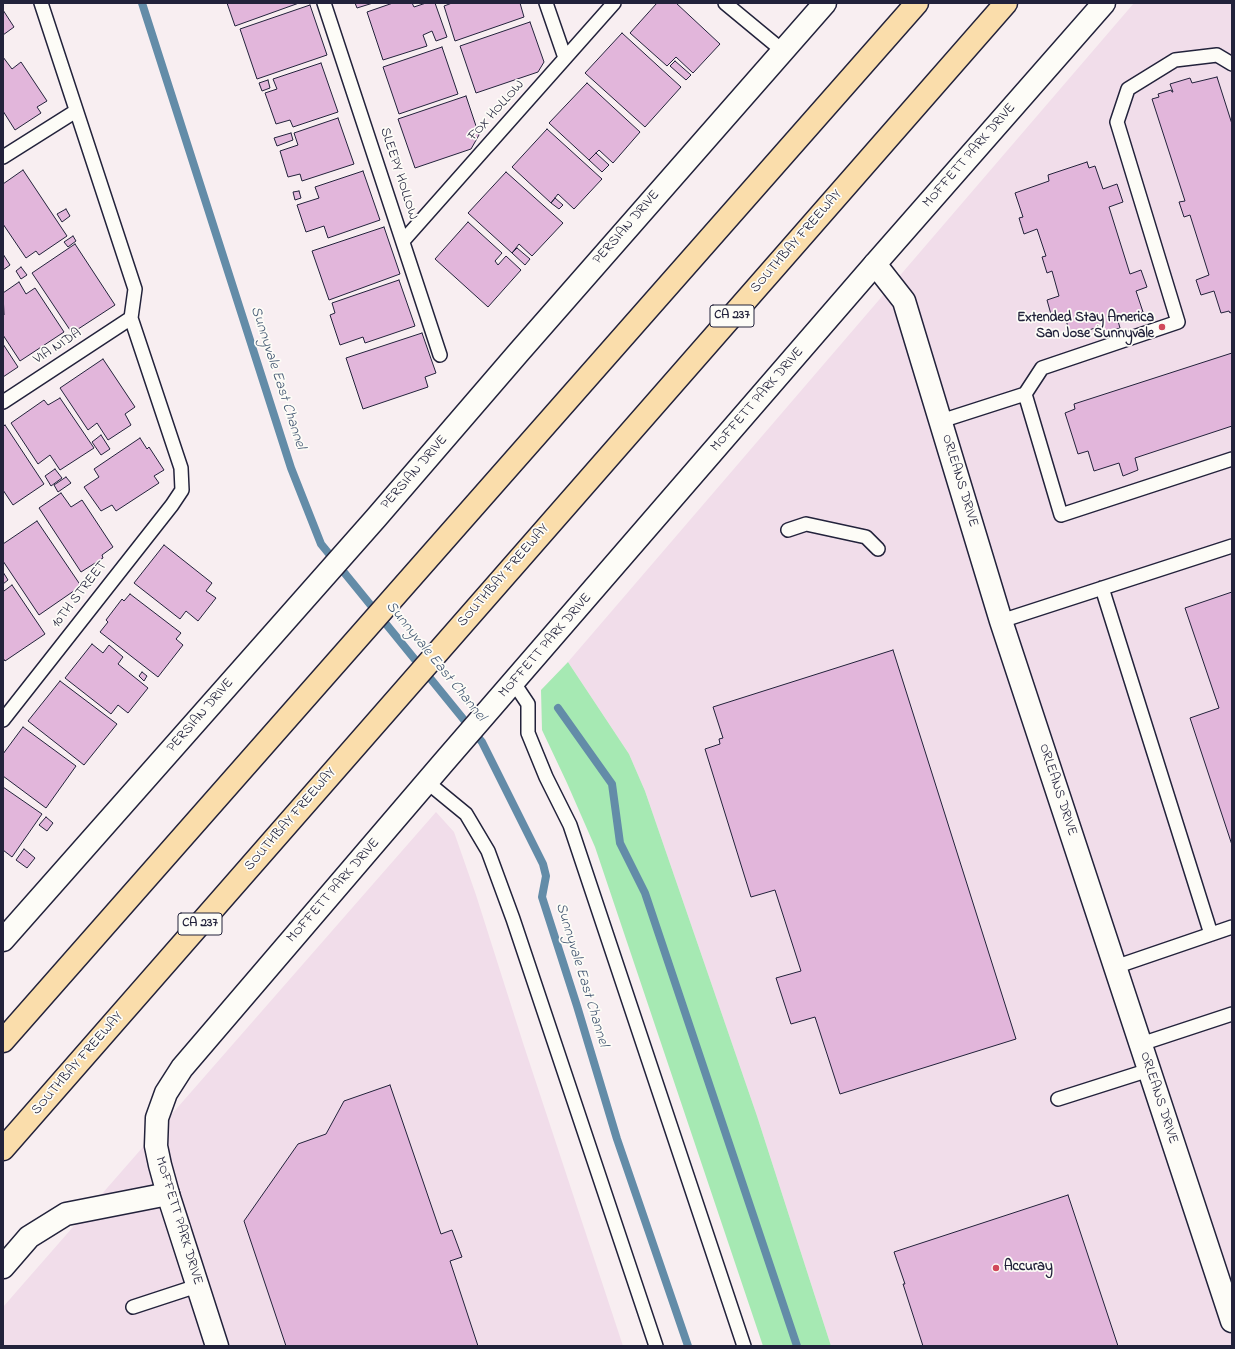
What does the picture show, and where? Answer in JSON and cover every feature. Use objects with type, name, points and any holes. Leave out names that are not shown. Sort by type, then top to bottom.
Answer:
[{"type":"highway","points":[[3,1041],[917,3]]},
{"type":"highway","name":"SOUTHBAY FREEWAY","points":[[3,1149],[1006,3]]},
{"type":"street","name":"PERSIAN DRIVE","points":[[3,940],[376,518],[524,346],[825,3]]},
{"type":"street","name":"MOFFETT PARK DRIVE","points":[[217,1346],[168,1194],[156,1146],[157,1118],[166,1093],[182,1068],[443,763],[875,264],[1104,3]]},
{"type":"street","name":"ORLEANS DRIVE","points":[[875,264],[904,302],[1001,621],[1232,1321]]},
{"type":"street","points":[[3,1267],[29,1236],[66,1214],[168,1194]]},
{"type":"lane","points":[[41,3],[134,289],[131,318]]},
{"type":"lane","name":"SLEEPY HOLLOW","points":[[324,3],[440,355]]},
{"type":"lane","points":[[546,3],[565,58]]},
{"type":"lane","name":"FOX HOLLOW","points":[[403,241],[614,3]]},
{"type":"lane","points":[[725,3],[783,51]]},
{"type":"lane","points":[[941,421],[1025,394],[1042,368],[1178,322],[1117,122],[1128,89],[1175,60],[1217,54],[1232,64]]},
{"type":"lane","points":[[3,157],[76,111]]},
{"type":"lane","name":"VIA NIDA","points":[[3,402],[131,318]]},
{"type":"lane","name":"10TH STREET","points":[[3,720],[182,490],[181,468],[131,318]]},
{"type":"lane","points":[[1025,394],[1061,515],[1232,459]]},
{"type":"lane","points":[[788,530],[806,524],[866,537],[878,549]]},
{"type":"lane","points":[[1001,621],[1232,546]]},
{"type":"lane","points":[[1102,588],[1212,934]]},
{"type":"lane","points":[[510,687],[528,704],[528,733],[546,777],[570,825],[744,1346]]},
{"type":"lane","points":[[427,782],[466,814],[488,851],[513,919],[656,1346]]},
{"type":"lane","points":[[1115,967],[1232,927]]},
{"type":"lane","points":[[1141,1044],[1232,1014]]},
{"type":"lane","points":[[1058,1099],[1149,1070]]},
{"type":"lane","points":[[133,1308],[197,1286]]},
{"type":"shaded area","points":[[1134,3],[1232,3],[1232,1346],[831,1346],[757,1116],[645,791],[629,754],[568,662]]},
{"type":"shaded area","points":[[436,812],[454,832],[476,895],[623,1346],[3,1346],[3,1307]]},
{"type":"green space","points":[[568,662],[629,754],[645,791],[757,1116],[831,1346],[763,1346],[595,847],[542,730],[541,690]]},
{"type":"building","points":[[227,3],[299,3],[235,26]]},
{"type":"building","points":[[355,3],[373,3],[357,8]]},
{"type":"building","points":[[393,3],[412,3],[414,7],[426,3],[435,3],[447,37],[436,41],[432,31],[423,35],[427,46],[383,60],[367,12]]},
{"type":"building","points":[[452,3],[520,3],[524,17],[455,41],[444,6]]},
{"type":"building","points":[[657,3],[676,3],[720,44],[693,73],[676,57],[667,66],[630,33]]},
{"type":"building","points":[[310,5],[327,55],[257,79],[240,29]]},
{"type":"building","points":[[3,10],[14,27],[3,35]]},
{"type":"building","points":[[530,22],[544,62],[538,72],[476,93],[460,46]]},
{"type":"building","points":[[622,33],[681,87],[645,127],[585,73]]},
{"type":"building","points":[[442,47],[458,94],[399,114],[383,67]]},
{"type":"building","points":[[3,57],[12,69],[21,62],[47,101],[37,107],[41,113],[15,130],[3,111]]},
{"type":"building","points":[[675,61],[691,75],[686,80],[670,66]]},
{"type":"building","points":[[321,63],[338,112],[293,127],[290,120],[276,124],[265,93],[277,89],[273,79]]},
{"type":"building","points":[[1217,77],[1232,124],[1232,312],[1230,313],[1229,311],[1221,313],[1214,291],[1201,295],[1196,280],[1209,275],[1190,215],[1184,217],[1179,202],[1185,201],[1152,99],[1159,97],[1158,94],[1171,90],[1173,92],[1170,84],[1190,78],[1192,83]]},
{"type":"building","points":[[268,80],[270,88],[262,91],[259,83]]},
{"type":"building","points":[[587,83],[640,132],[613,163],[599,150],[589,160],[549,123]]},
{"type":"building","points":[[466,96],[479,135],[471,149],[415,168],[398,119]]},
{"type":"building","points":[[338,118],[354,164],[302,181],[300,174],[288,177],[280,151],[298,145],[294,133]]},
{"type":"building","points":[[547,129],[602,179],[574,209],[558,194],[551,203],[512,167]]},
{"type":"building","points":[[291,133],[293,140],[277,146],[274,138]]},
{"type":"building","points":[[596,153],[609,165],[602,172],[589,160]]},
{"type":"building","points":[[1087,162],[1089,168],[1095,166],[1103,189],[1117,184],[1123,202],[1109,207],[1130,274],[1141,270],[1147,287],[1136,291],[1143,312],[1118,321],[1120,328],[1098,335],[1095,328],[1071,336],[1064,314],[1052,318],[1047,300],[1059,296],[1052,271],[1047,273],[1042,257],[1046,256],[1037,229],[1024,234],[1019,218],[1023,217],[1015,193],[1049,181],[1048,175]]},
{"type":"building","points":[[23,170],[67,236],[39,255],[36,251],[26,258],[3,224],[3,184]]},
{"type":"building","points":[[363,171],[380,220],[328,238],[324,226],[306,232],[297,205],[319,198],[315,187]]},
{"type":"building","points":[[506,172],[563,223],[532,256],[519,244],[512,253],[468,213]]},
{"type":"building","points":[[299,191],[301,198],[295,200],[293,192]]},
{"type":"building","points":[[555,198],[563,205],[559,209],[551,203]]},
{"type":"building","points":[[66,209],[70,216],[62,222],[57,214]]},
{"type":"building","points":[[468,222],[502,253],[495,261],[498,265],[506,256],[521,270],[488,307],[435,259]]},
{"type":"building","points":[[384,227],[400,274],[329,300],[312,251]]},
{"type":"building","points":[[73,236],[76,241],[68,247],[64,242]]},
{"type":"building","points":[[75,244],[115,305],[72,333],[32,273]]},
{"type":"building","points":[[517,248],[530,259],[525,265],[512,253]]},
{"type":"building","points":[[3,254],[10,265],[3,270]]},
{"type":"building","points":[[21,267],[27,275],[21,279],[16,271]]},
{"type":"building","points":[[399,280],[415,326],[365,343],[363,337],[340,345],[330,315],[335,313],[332,303]]},
{"type":"building","points":[[19,282],[26,294],[35,288],[64,332],[20,361],[3,335],[3,293]]},
{"type":"building","points":[[422,333],[436,373],[425,377],[428,387],[363,409],[346,358]]},
{"type":"building","points":[[3,344],[18,367],[3,377]]},
{"type":"building","points":[[1232,353],[1232,426],[1135,458],[1138,470],[1123,476],[1119,463],[1094,471],[1088,451],[1078,454],[1065,413],[1075,409],[1074,404]]},
{"type":"building","points":[[103,359],[135,407],[125,414],[131,425],[108,440],[97,423],[88,430],[60,388]]},
{"type":"building","points":[[60,398],[94,448],[60,470],[50,455],[38,464],[11,423],[44,400],[48,405]]},
{"type":"building","points":[[5,425],[44,484],[13,505],[3,490],[3,427]]},
{"type":"building","points":[[101,435],[110,449],[101,455],[92,442]]},
{"type":"building","points":[[140,438],[147,449],[149,447],[164,470],[154,476],[159,483],[116,511],[112,505],[101,511],[84,487],[99,477],[94,469]]},
{"type":"building","points":[[55,469],[62,478],[51,486],[45,476]]},
{"type":"building","points":[[66,477],[71,483],[58,492],[54,485]]},
{"type":"building","points":[[61,493],[71,507],[82,500],[113,547],[102,555],[103,558],[81,572],[39,508]]},
{"type":"building","points":[[37,521],[81,586],[39,615],[3,561],[3,544]]},
{"type":"building","points":[[164,545],[212,583],[206,591],[216,598],[198,621],[186,611],[180,619],[134,583]]},
{"type":"building","points":[[3,572],[8,580],[3,584]]},
{"type":"building","points":[[12,585],[45,634],[5,661],[3,658],[3,590],[4,591]]},
{"type":"building","points":[[1232,592],[1232,845],[1190,718],[1219,708],[1185,608]]},
{"type":"building","points":[[130,594],[181,633],[176,639],[183,645],[158,677],[100,632],[108,622],[106,620],[122,599],[124,601]]},
{"type":"building","points":[[92,644],[103,653],[109,645],[123,657],[118,664],[148,688],[128,713],[118,705],[111,714],[65,678]]},
{"type":"building","points":[[893,650],[1016,1039],[840,1094],[815,1017],[791,1024],[776,978],[801,971],[775,890],[751,897],[705,749],[720,744],[719,739],[723,738],[713,707]]},
{"type":"building","points":[[142,672],[147,676],[144,681],[139,676]]},
{"type":"building","points":[[60,681],[117,724],[84,765],[28,721]]},
{"type":"building","points":[[23,727],[76,766],[46,808],[3,776],[3,754]]},
{"type":"building","points":[[3,787],[42,814],[12,857],[3,850]]},
{"type":"building","points":[[46,817],[53,823],[47,831],[39,825]]},
{"type":"building","points":[[24,849],[35,858],[27,868],[16,860]]},
{"type":"building","points":[[390,1085],[441,1234],[452,1230],[462,1257],[450,1261],[478,1346],[286,1346],[244,1221],[298,1144],[326,1134],[344,1101]]},
{"type":"building","name":"Accuray","points":[[1068,1195],[1118,1346],[923,1346],[894,1252]]},
{"type":"waterway","name":"Sunnyvale East Channel","points":[[142,3],[291,468],[321,544],[482,742],[543,864],[546,876],[542,897],[617,1139],[688,1346]]},
{"type":"waterway","points":[[558,708],[612,784],[620,843],[645,893],[797,1346]]},
{"type":"place","name":"Extended Stay America San Jose Sunnyvale","points":[[1162,327]]},
{"type":"place","name":"Accuray","points":[[996,1268]]}]
